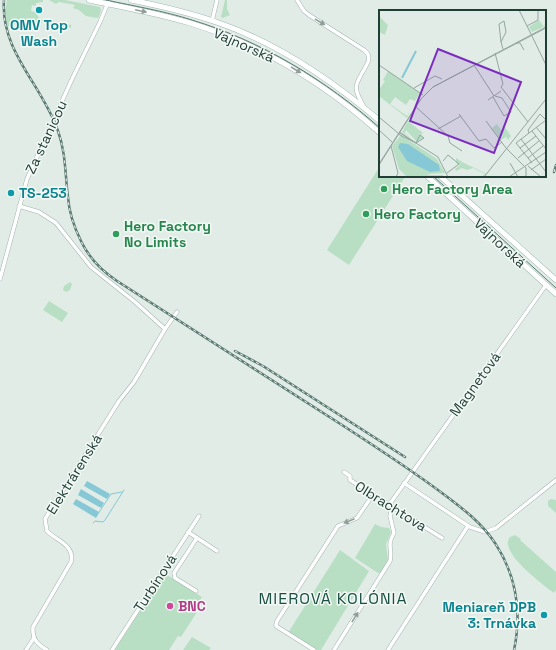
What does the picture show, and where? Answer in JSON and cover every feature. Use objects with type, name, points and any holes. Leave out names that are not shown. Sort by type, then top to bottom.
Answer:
[{"type":"main road","name":"Vajnorská","points":[[89,0],[109,2],[176,19],[210,30],[263,52],[303,74],[350,107],[379,132]]},
{"type":"main road","name":"Vajnorská","points":[[131,0],[212,20],[246,34],[294,59],[328,81],[379,120]]},
{"type":"main road","points":[[210,30],[212,20]]},
{"type":"main road","name":"Vajnorská","points":[[429,177],[556,294]]},
{"type":"main road","name":"Vajnorská","points":[[441,177],[556,280]]},
{"type":"street","points":[[212,20],[217,0]]},
{"type":"street","points":[[297,0],[304,11],[309,15],[364,50],[369,57],[368,62],[355,86],[356,92],[366,109]]},
{"type":"street","name":"Za stanicou","points":[[0,279],[27,179],[109,2]]},
{"type":"street","points":[[19,206],[39,212],[56,223],[91,267],[135,302],[165,329]]},
{"type":"street","name":"Magnetová","points":[[391,506],[404,483],[546,285]]},
{"type":"street","name":"Elektrárenská","points":[[26,650],[34,638],[34,624],[71,559],[71,553],[68,547],[47,531],[45,519],[119,401],[134,382],[165,329],[177,312]]},
{"type":"street","name":"Olbrachtova","points":[[344,472],[350,476],[350,480],[442,538]]},
{"type":"street","points":[[404,483],[468,526],[482,532],[487,532],[492,530],[556,480]]},
{"type":"street","points":[[314,650],[276,626],[277,621],[338,526],[357,518],[370,499],[377,497]]},
{"type":"street","points":[[334,650],[390,561],[389,541],[394,533],[390,516],[391,506]]},
{"type":"street","name":"Turbínová","points":[[112,650],[199,516]]},
{"type":"street","points":[[388,650],[468,526]]},
{"type":"street","points":[[188,532],[217,551]]},
{"type":"street","points":[[196,591],[175,578],[174,573],[197,538]]},
{"type":"street","points":[[34,638],[39,645],[47,650]]},
{"type":"green space","points":[[7,0],[43,0],[43,2],[36,3],[36,6],[32,5],[31,11],[35,12],[40,19],[71,25],[71,28],[39,22],[22,22],[7,27],[5,11]]},
{"type":"green space","points":[[49,0],[65,0],[100,7],[101,10],[99,17],[97,18],[86,16],[79,10],[73,8],[75,5],[59,2],[56,4]]},
{"type":"green space","points":[[225,0],[227,0],[227,9],[230,15],[223,18],[221,17]]},
{"type":"green space","name":"Hero Factory","points":[[379,168],[379,177],[405,177],[349,265],[327,250]]},
{"type":"green space","points":[[70,282],[72,284],[70,290],[66,292],[63,290],[64,286]]},
{"type":"green space","points":[[49,301],[68,313],[62,322],[43,310]]},
{"type":"green space","points":[[551,499],[556,500],[556,513],[548,506],[548,501]]},
{"type":"green space","points":[[375,524],[381,527],[389,528],[391,532],[386,544],[388,560],[381,573],[378,573],[355,558]]},
{"type":"green space","points":[[515,535],[556,572],[556,590],[554,593],[522,566],[515,558],[508,543],[510,537]]},
{"type":"green space","points":[[340,550],[369,571],[321,650],[314,650],[288,633]]},
{"type":"green space","points":[[164,573],[202,597],[195,609],[197,612],[181,637],[178,636],[169,650],[115,650]]},
{"type":"green space","points":[[192,637],[211,648],[209,650],[183,650]]},
{"type":"water","points":[[87,481],[110,494],[107,499],[84,486]]},
{"type":"water","points":[[81,489],[104,503],[101,508],[78,495]]},
{"type":"water","points":[[76,499],[99,512],[96,518],[73,504]]},
{"type":"waterway","points":[[93,523],[95,521],[103,522],[105,520],[124,490]]},
{"type":"waterway","points":[[96,517],[111,494],[122,492]]},
{"type":"tram line","points":[[106,0],[181,17],[243,39],[268,51],[315,78],[359,110],[379,127]]},
{"type":"tram line","points":[[434,177],[556,288]]},
{"type":"railway","points":[[4,0],[5,18],[9,36],[15,52],[43,99],[61,139],[71,214],[78,236],[92,258],[106,273],[117,281],[342,425],[430,484],[457,504],[484,528],[502,555],[512,581],[517,608],[514,650]]},
{"type":"railway","points":[[554,172],[556,165]]},
{"type":"railway","points":[[235,351],[263,366],[405,457]]},
{"type":"place","name":"OMV Top Wash","points":[[39,10]]},
{"type":"place","name":"Hero Factory Area","points":[[384,189]]},
{"type":"place","name":"TS-253","points":[[11,193]]},
{"type":"place","name":"Hero Factory","points":[[366,214]]},
{"type":"place","name":"Hero Factory No Limits","points":[[116,234]]},
{"type":"place","name":"BNC","points":[[170,606]]},
{"type":"place","name":"Meniareň DPB 3: Trnávka","points":[[544,615]]},
{"type":"district","name":"MIEROVÁ KOLÓNIA","points":[[333,598]]}]
